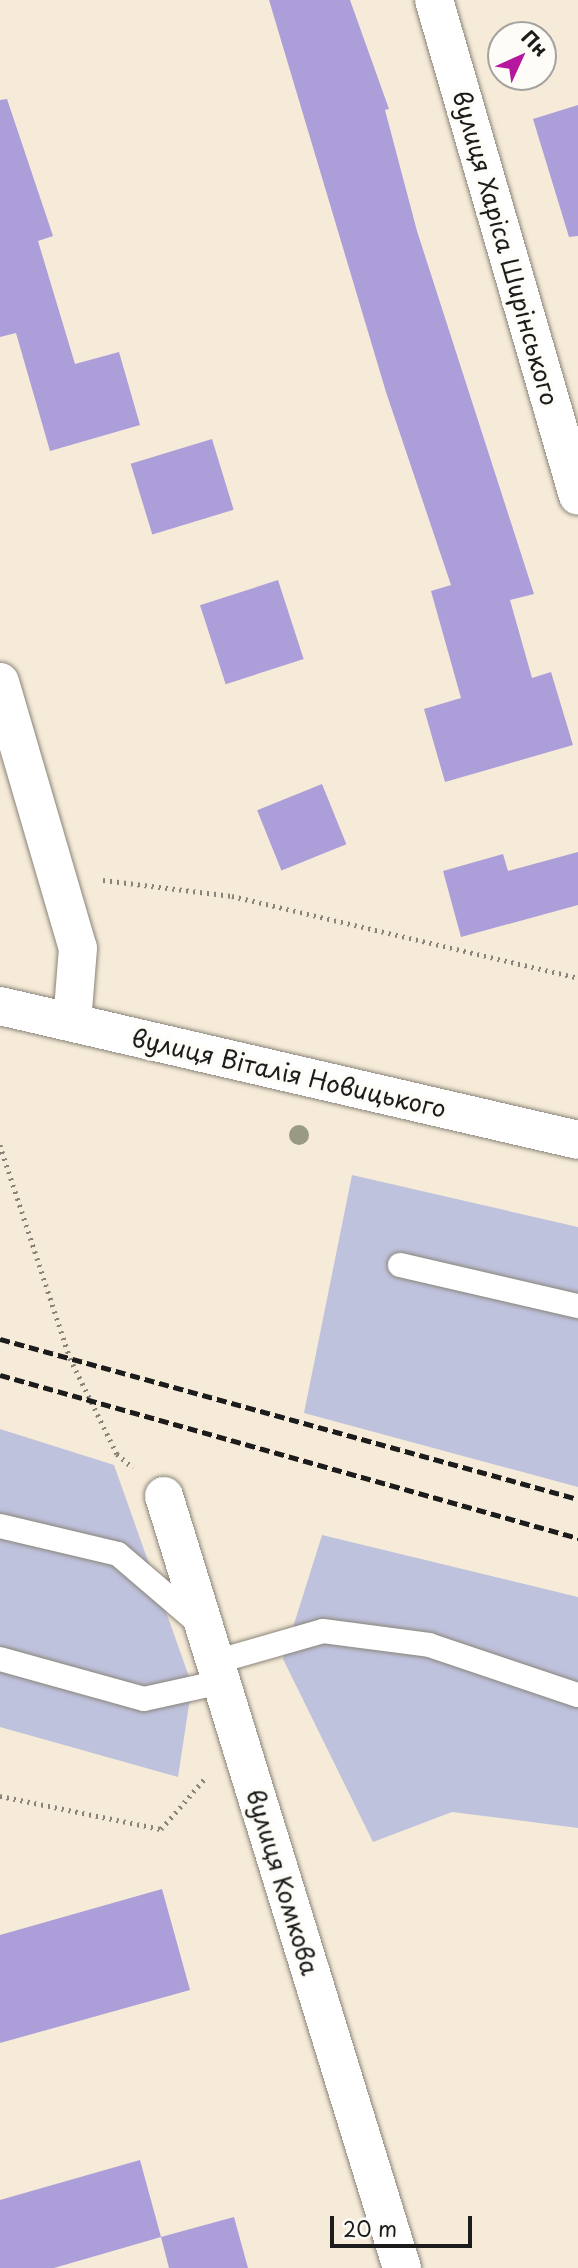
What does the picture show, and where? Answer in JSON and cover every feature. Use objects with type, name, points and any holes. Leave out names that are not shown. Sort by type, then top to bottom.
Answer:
[{"type":"street","name":"вулиця Харіса Ширінського","points":[[434,0],[578,496]]},
{"type":"street","points":[[0,682],[78,948],[72,1022]]},
{"type":"street","name":"вулиця Віталія Новицького","points":[[0,1006],[578,1140]]},
{"type":"street","name":"вулиця Комкова","points":[[164,1496],[402,2268]]},
{"type":"lane","points":[[400,1265],[578,1306]]},
{"type":"lane","points":[[0,1526],[118,1554],[214,1657]]},
{"type":"lane","points":[[0,1659],[144,1699],[214,1657],[323,1631],[429,1645],[578,1695]]},
{"type":"path","points":[[57,874],[232,896],[578,978]]},
{"type":"path","points":[[0,1145],[70,1358],[89,1400],[117,1454],[164,1496]]},
{"type":"path","points":[[0,1796],[161,1829],[239,1738]]},
{"type":"shaded area","points":[[352,1175],[578,1227],[578,1487],[304,1413]]},
{"type":"shaded area","points":[[0,1429],[114,1465],[192,1685],[178,1777],[0,1727]]},
{"type":"shaded area","points":[[322,1535],[578,1597],[578,1828],[452,1812],[373,1842],[283,1659]]},
{"type":"building","points":[[269,0],[350,0],[389,109],[385,110],[417,231],[534,594],[510,600],[532,678],[551,672],[573,745],[445,782],[424,709],[461,698],[431,591],[451,585],[386,392]]},
{"type":"building","points":[[7,99],[53,236],[38,241],[75,364],[119,352],[140,425],[50,451],[16,333],[0,337],[0,100]]},
{"type":"building","points":[[578,105],[578,236],[569,237],[533,119]]},
{"type":"building","points":[[212,439],[234,510],[152,535],[131,464]]},
{"type":"building","points":[[278,580],[304,659],[226,684],[200,605]]},
{"type":"building","points":[[322,784],[346,844],[281,870],[257,810]]},
{"type":"building","points":[[578,852],[578,905],[461,937],[443,871],[503,854],[508,871]]},
{"type":"building","points":[[162,1889],[190,1990],[0,2043],[0,1935]]},
{"type":"building","points":[[140,2160],[161,2237],[54,2268],[0,2268],[0,2200]]},
{"type":"building","points":[[234,2217],[248,2268],[169,2268],[161,2237]]},
{"type":"railway","points":[[0,1339],[578,1499]]},
{"type":"railway","points":[[0,1375],[578,1538]]}]
